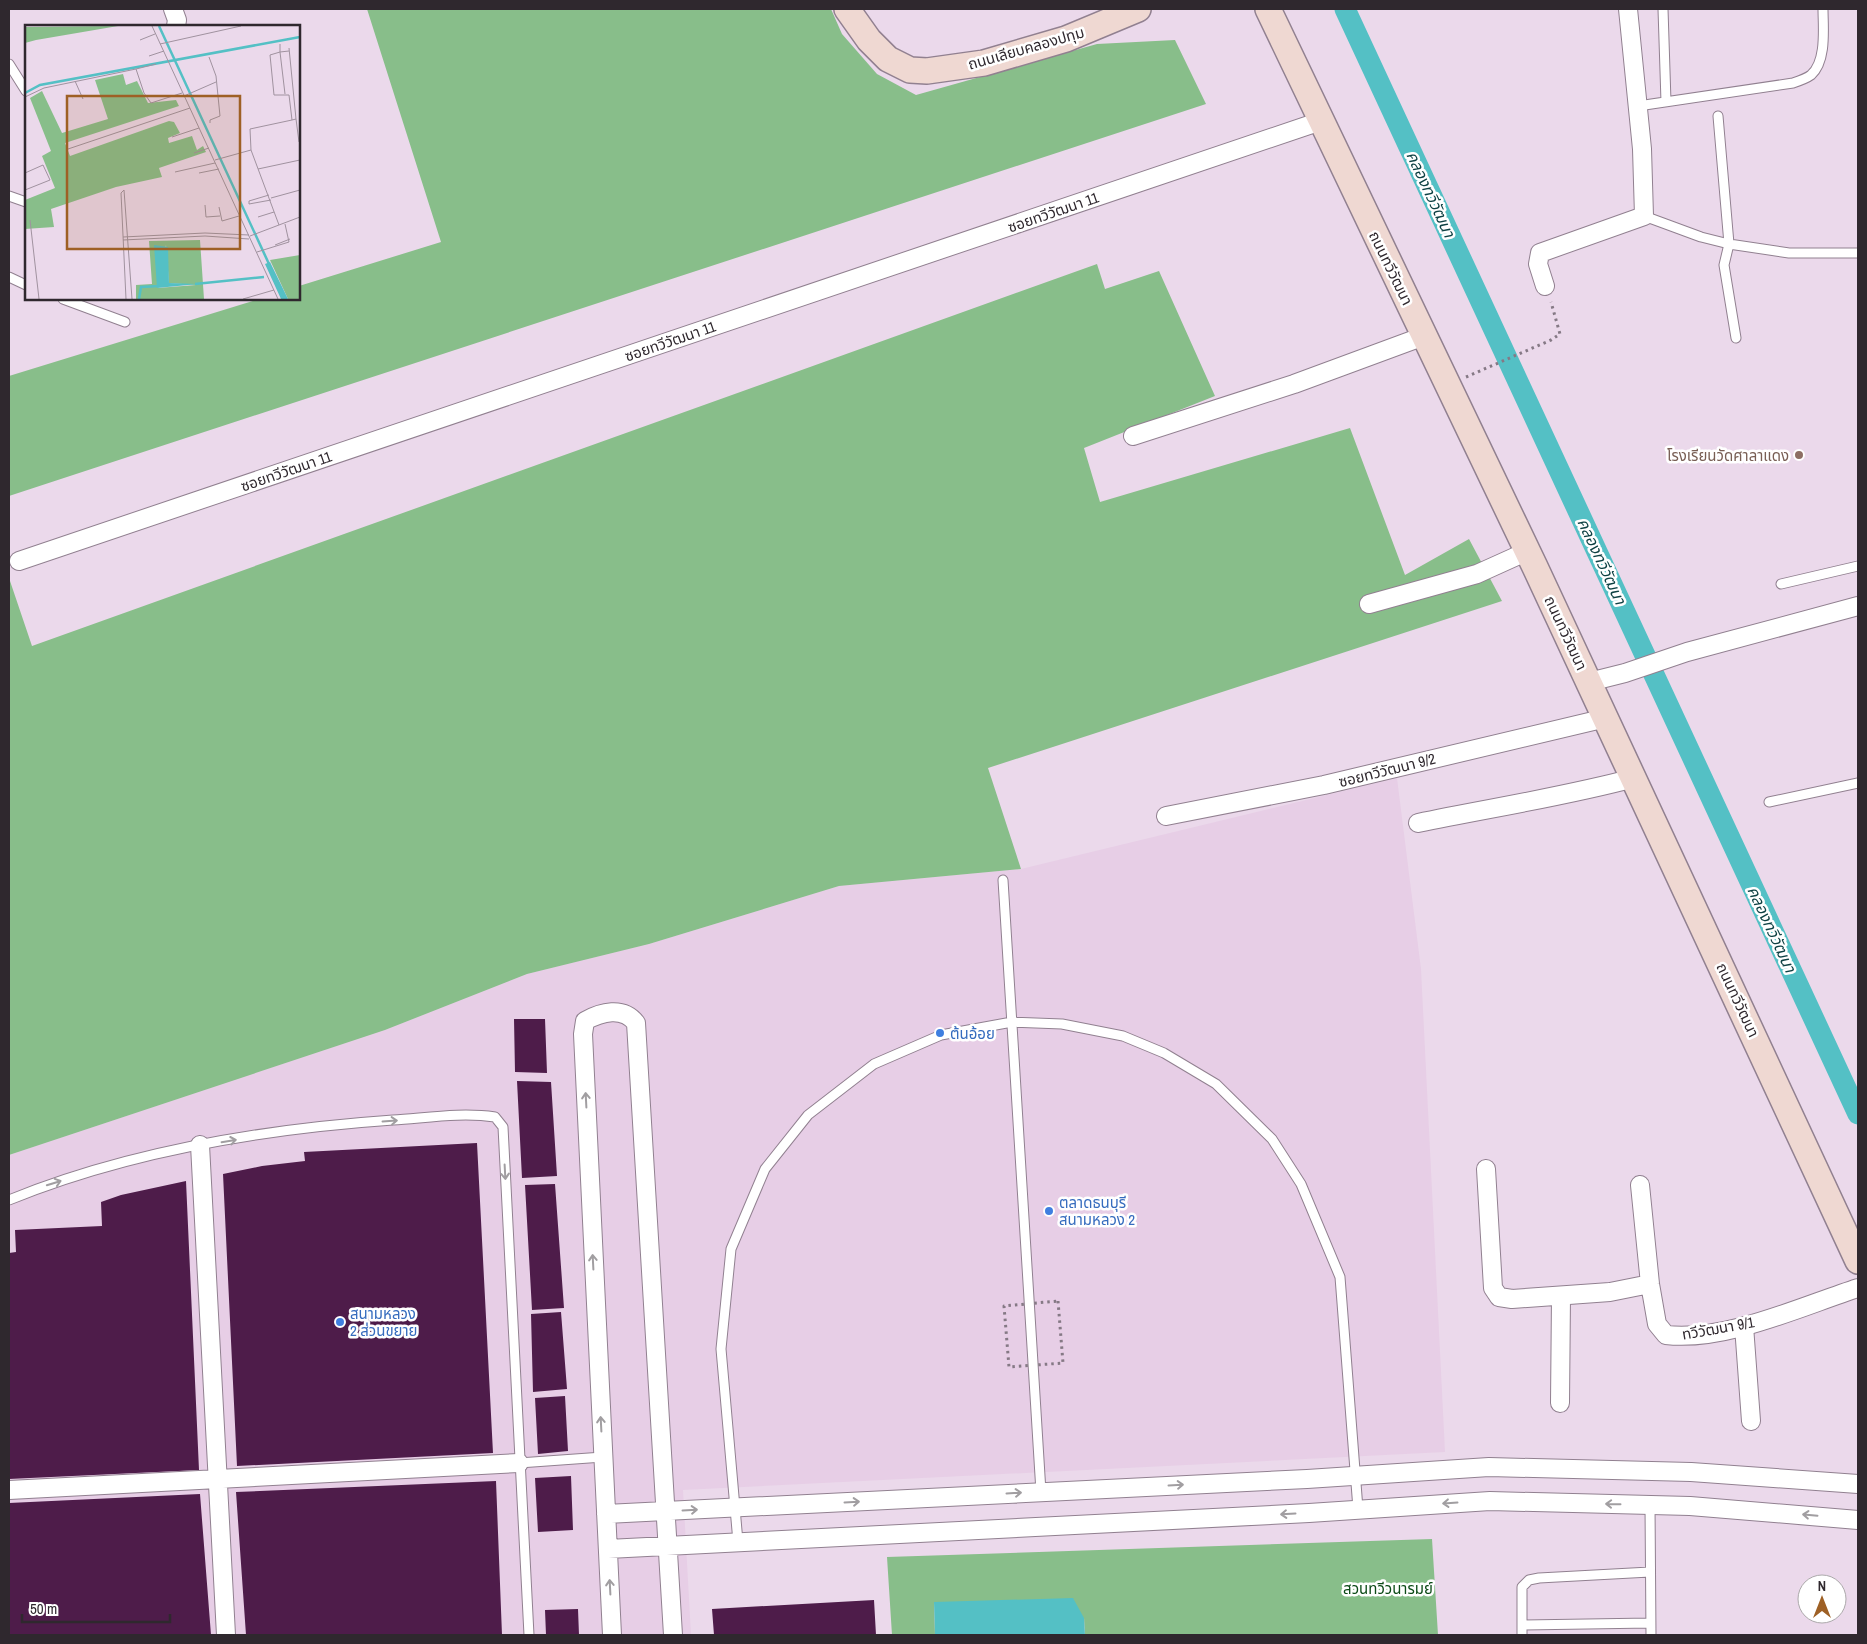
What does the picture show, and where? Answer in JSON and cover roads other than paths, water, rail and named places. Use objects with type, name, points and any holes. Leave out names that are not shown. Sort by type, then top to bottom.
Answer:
[{"type":"main road","name":"ถนนเลียบคลองปทุม","points":[[847,9],[869,40],[888,59],[910,70],[927,71],[984,63],[1066,39],[1138,9]]},
{"type":"main road","name":"ถนนทวีวัฒนา","points":[[1268,9],[1320,122],[1528,551],[1858,1261]]},
{"type":"street","points":[[173,9],[177,20],[176,25]]},
{"type":"street","points":[[1545,286],[1538,264],[1540,253],[1644,216],[1638,106],[1628,9]]},
{"type":"street","name":"ซอยทวีวัฒนา 11","points":[[18,561],[1320,122]]},
{"type":"street","points":[[1133,436],[1294,384],[1424,336]]},
{"type":"street","points":[[1370,604],[1476,574],[1528,551]]},
{"type":"street","points":[[1589,682],[1625,673],[1687,652],[1858,606]]},
{"type":"street","name":"ซอยทวีวัฒนา 9/2","points":[[1166,816],[1324,785],[1606,718]]},
{"type":"street","points":[[1418,823],[1508,804],[1568,795],[1634,778]]},
{"type":"street","points":[[612,1635],[582,1034],[585,1021],[596,1014],[619,1012],[630,1015],[636,1023],[673,1635]]},
{"type":"street","points":[[200,1145],[226,1635]]},
{"type":"street","points":[[1486,1170],[1493,1288],[1499,1297],[1512,1299],[1610,1292],[1650,1284]]},
{"type":"street","name":"ทวีวัฒนา 9/1","points":[[1640,1185],[1650,1284],[1657,1324],[1666,1335],[1680,1337],[1744,1326],[1858,1288]]},
{"type":"street","points":[[1560,1403],[1561,1296]]},
{"type":"street","points":[[1744,1326],[1751,1421]]},
{"type":"street","points":[[9,1490],[519,1463]]},
{"type":"street","points":[[606,1514],[1356,1476],[1489,1467],[1691,1472],[1858,1484]]},
{"type":"street","points":[[608,1549],[1490,1501],[1690,1506],[1858,1520]]},
{"type":"lane","points":[[1663,9],[1666,102]]},
{"type":"lane","points":[[1638,106],[1793,83],[1811,75],[1817,66],[1822,48],[1823,9]]},
{"type":"lane","points":[[9,64],[25,89]]},
{"type":"lane","points":[[1718,116],[1730,244],[1724,265],[1736,338]]},
{"type":"lane","points":[[9,196],[25,202]]},
{"type":"lane","points":[[1644,216],[1701,237],[1730,244],[1789,253],[1858,252]]},
{"type":"lane","points":[[9,277],[25,285]]},
{"type":"lane","points":[[66,300],[125,322]]},
{"type":"lane","points":[[1781,584],[1858,566]]},
{"type":"lane","points":[[1769,802],[1858,783]]},
{"type":"lane","points":[[1003,880],[1041,1492]]},
{"type":"lane","points":[[738,1542],[721,1349],[731,1249],[765,1170],[808,1114],[874,1064],[941,1035],[1012,1022],[1062,1024],[1123,1036],[1164,1053],[1216,1084],[1272,1139],[1301,1184],[1340,1277],[1358,1509]]},
{"type":"lane","points":[[9,1200],[47,1184],[99,1169],[200,1145],[297,1130],[379,1121],[478,1114],[495,1117],[503,1127],[529,1635]]},
{"type":"lane","points":[[519,1463],[603,1457]]},
{"type":"lane","points":[[1650,1505],[1651,1635]]},
{"type":"lane","points":[[1522,1635],[1522,1586],[1529,1580],[1650,1572]]},
{"type":"lane","points":[[1522,1625],[1650,1622]]},
{"type":"water","points":[[1073,1598],[1084,1618],[1085,1635],[935,1635],[934,1602]]},
{"type":"waterway","name":"คลองทวีวัฒนา","points":[[1345,9],[1858,1114]]},
{"type":"place","name":"โรงเรียนวัดศาลาแดง","points":[[1799,455]]},
{"type":"place","name":"ต้นอ้อย","points":[[940,1033]]},
{"type":"place","name":"ตลาดธนบุรี สนามหลวง 2","points":[[1049,1211]]},
{"type":"place","name":"สนามหลวง 2 ส่วนขยาย","points":[[340,1322]]},
{"type":"park label","name":"สวนทวีวนารมย์","points":[[1388,1588]]}]
